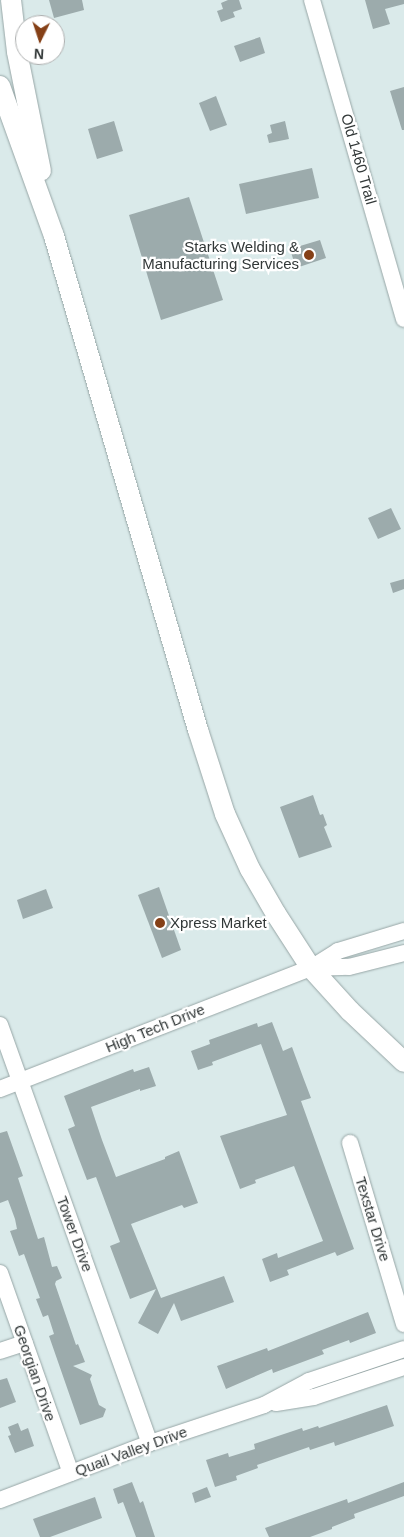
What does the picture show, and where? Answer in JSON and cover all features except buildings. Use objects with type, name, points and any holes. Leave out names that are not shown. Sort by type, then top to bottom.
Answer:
[{"type":"main road","points":[[11,0],[17,52],[54,236]]},
{"type":"main road","points":[[0,86],[54,236],[195,720],[225,814],[250,869],[311,968],[350,1011],[404,1062]]},
{"type":"street","name":"Old 1460 Trail","points":[[312,0],[404,319]]},
{"type":"street","name":"High Tech Drive","points":[[0,1089],[311,968],[338,951],[404,931]]},
{"type":"street","name":"High Tech Drive","points":[[311,968],[349,967],[404,953]]},
{"type":"street","name":"Tower Drive","points":[[0,1025],[150,1444]]},
{"type":"street","name":"Texstar Drive","points":[[350,1143],[404,1324]]},
{"type":"street","name":"Georgian Drive","points":[[0,1273],[71,1473]]},
{"type":"street","points":[[0,1351],[25,1342]]},
{"type":"street","name":"Quail Valley Drive","points":[[0,1500],[150,1444],[264,1405],[309,1381],[404,1350]]},
{"type":"street","name":"Quail Valley Drive","points":[[264,1405],[314,1397],[404,1367]]},
{"type":"place","name":"Starks Welding & Manufacturing Services","points":[[309,255]]},
{"type":"place","name":"Xpress Market","points":[[160,923]]}]
